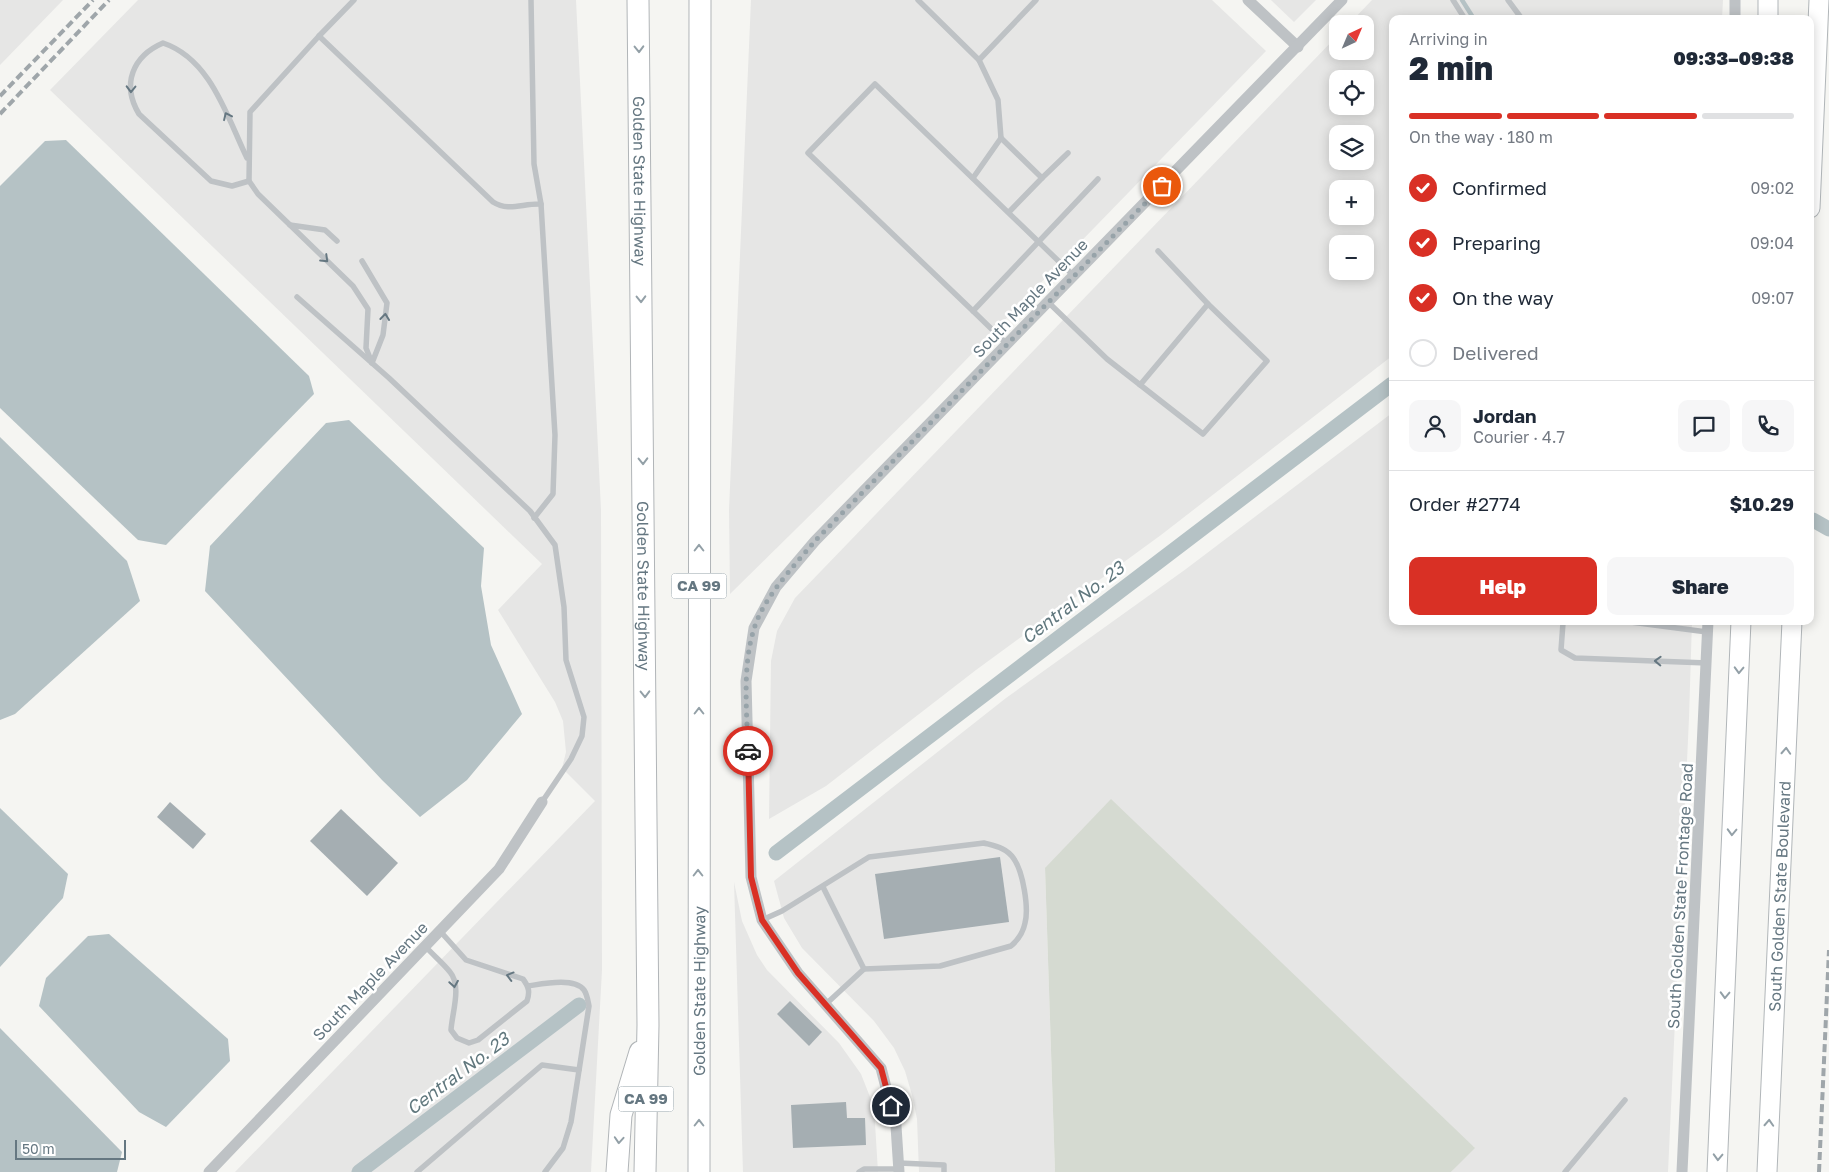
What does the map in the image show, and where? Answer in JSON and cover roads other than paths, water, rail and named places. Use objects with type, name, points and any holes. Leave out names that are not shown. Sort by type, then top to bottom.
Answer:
[{"type":"highway","name":"Golden State Highway","points":[[638,0],[648,1025],[645,1172]]},
{"type":"highway","name":"Golden State Highway","points":[[699,1172],[700,0]]},
{"type":"highway","points":[[617,1172],[621,1114],[648,1025]]},
{"type":"main road","points":[[1768,0],[1768,15]]},
{"type":"main road","points":[[1814,116],[1819,0]]},
{"type":"main road","points":[[1718,1172],[1742,625]]},
{"type":"main road","name":"South Golden State Boulevard","points":[[1767,1172],[1792,625]]},
{"type":"street","points":[[1248,0],[1298,47]]},
{"type":"street","name":"South Maple Avenue","points":[[899,1168],[896,1126],[881,1068],[798,973],[762,920],[751,877],[746,681],[754,628],[776,587],[815,541],[1342,0]]},
{"type":"street","points":[[1735,15],[1736,0]]},
{"type":"street","name":"South Golden State Frontage Road","points":[[1682,1172],[1708,627]]},
{"type":"street","name":"South Maple Avenue","points":[[209,1172],[499,869],[542,802]]},
{"type":"lane","points":[[354,0],[250,112],[249,181],[258,194],[353,286],[368,309],[366,348],[372,363]]},
{"type":"lane","points":[[531,0],[534,164],[541,204],[555,436],[553,494],[534,518]]},
{"type":"lane","points":[[979,60],[1036,0]]},
{"type":"lane","points":[[1453,0],[1462,15]]},
{"type":"lane","points":[[1508,0],[1519,15]]},
{"type":"lane","points":[[923,2],[979,60],[998,100],[1001,138],[973,178]]},
{"type":"lane","points":[[319,36],[493,202],[509,209],[528,204],[541,204]]},
{"type":"lane","points":[[248,160],[214,88],[187,54],[163,42],[147,50],[134,70],[130,86],[131,100],[139,114],[212,181],[232,186],[249,181]]},
{"type":"lane","points":[[1008,344],[808,153],[875,84],[1074,276]]},
{"type":"lane","points":[[1001,138],[1042,178]]},
{"type":"lane","points":[[1009,212],[1068,153]]},
{"type":"lane","points":[[973,311],[1098,179]]},
{"type":"lane","points":[[290,225],[325,230],[337,241]]},
{"type":"lane","points":[[1048,302],[1107,359],[1203,434],[1267,361],[1208,304],[1158,251]]},
{"type":"lane","points":[[362,261],[387,303],[384,335],[372,363]]},
{"type":"lane","points":[[297,297],[372,363],[534,518],[555,545],[564,608],[566,660],[584,717],[582,736],[571,758],[542,802]]},
{"type":"lane","points":[[1140,385],[1208,304]]},
{"type":"lane","points":[[1563,625],[1561,650],[1575,658],[1707,662]]},
{"type":"lane","points":[[1680,625],[1708,627]]},
{"type":"lane","points":[[762,920],[782,911],[869,857],[984,843],[1002,848],[1014,859],[1022,882],[1026,923],[1020,938],[1011,946],[940,966],[864,969],[826,1004]]},
{"type":"lane","points":[[822,887],[864,969]]},
{"type":"lane","points":[[425,946],[452,973],[455,983],[455,1003],[451,1030],[457,1038],[469,1044],[478,1040],[527,1001],[530,994],[528,986],[523,979],[477,966],[466,960],[440,931]]},
{"type":"lane","points":[[528,986],[559,982],[581,987],[586,992],[589,1006],[570,1122],[563,1148],[545,1172]]},
{"type":"lane","points":[[417,1172],[542,1065],[579,1070]]},
{"type":"lane","points":[[1565,1172],[1625,1100]]},
{"type":"lane","points":[[859,1172],[864,1169],[944,1164],[944,1172]]},
{"type":"waterway","points":[[1462,0],[1471,15]]},
{"type":"waterway","name":"Central No. 23","points":[[776,853],[1389,386]]},
{"type":"waterway","name":"Central No. 23","points":[[1814,521],[1829,529]]},
{"type":"waterway","name":"Central No. 23","points":[[359,1172],[579,1005]]},
{"type":"railway","points":[[0,96],[93,0]]},
{"type":"railway","points":[[0,114],[109,0]]},
{"type":"railway","points":[[1819,1172],[1829,950]]}]
